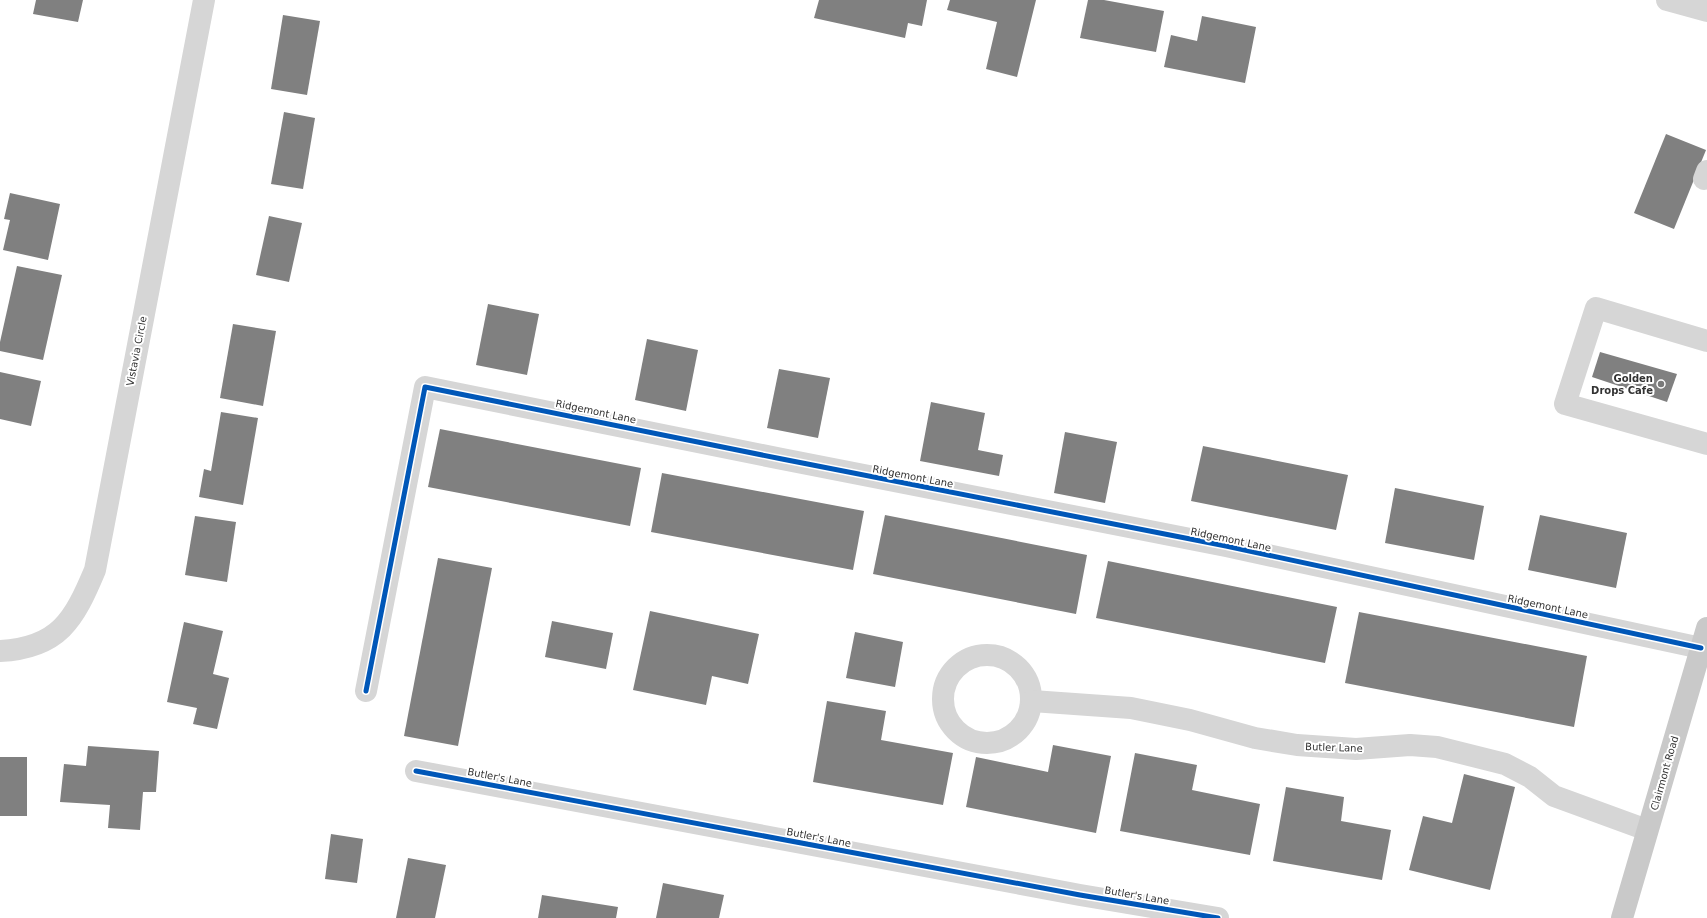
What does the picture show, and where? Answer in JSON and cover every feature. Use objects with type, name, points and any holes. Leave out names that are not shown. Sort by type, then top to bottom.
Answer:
[{"type":"main road","name":"Clairmont Road","points":[[1622,918],[1707,628]]},
{"type":"street","name":"Vistavia Circle","points":[[0,651],[17,650],[40,643],[58,632],[70,620],[81,604],[94,570],[204,0]]},
{"type":"street","points":[[1667,0],[1707,11]]},
{"type":"street","points":[[1707,341],[1596,308],[1565,404],[1707,444]]},
{"type":"street","name":"Ridgemont Lane","points":[[366,691],[425,387],[790,461],[1226,546],[1701,648]]},
{"type":"street","points":[[979,654],[1000,656],[1011,661],[1022,671],[1030,688],[1032,701],[1024,723],[1018,730],[1005,740],[988,743],[971,741],[956,732],[945,716],[942,706],[943,687],[952,670],[965,659],[979,654]]},
{"type":"street","name":"Butler Lane","points":[[1032,701],[1131,708],[1190,720],[1255,738],[1297,745],[1356,749],[1410,745],[1438,746],[1505,764],[1530,777],[1554,796],[1647,830]]},
{"type":"street","name":"Butler's Lane","points":[[416,771],[1080,895],[1218,918]]},
{"type":"building","points":[[36,0],[83,0],[78,22],[33,14]]},
{"type":"building","points":[[819,0],[927,0],[922,26],[908,23],[905,38],[814,18]]},
{"type":"building","points":[[950,0],[1036,0],[1017,77],[986,69],[997,22],[947,10]]},
{"type":"building","points":[[1088,0],[1104,0],[1164,11],[1156,52],[1080,38]]},
{"type":"building","points":[[283,15],[320,21],[307,95],[271,89]]},
{"type":"building","points":[[1202,16],[1256,27],[1245,83],[1164,67],[1171,35],[1197,41]]},
{"type":"building","points":[[284,112],[315,118],[303,189],[271,184]]},
{"type":"building","points":[[1666,134],[1706,150],[1674,229],[1634,213]]},
{"type":"building","points":[[10,193],[60,204],[48,260],[3,250],[10,220],[4,219]]},
{"type":"building","points":[[269,216],[302,223],[289,282],[256,275]]},
{"type":"building","points":[[17,266],[62,275],[43,360],[0,351],[0,342]]},
{"type":"building","points":[[488,304],[539,314],[527,375],[476,365]]},
{"type":"building","points":[[233,324],[276,331],[263,406],[220,398]]},
{"type":"building","points":[[647,339],[698,350],[686,411],[635,400]]},
{"type":"building","points":[[1600,352],[1677,374],[1667,402],[1592,377]]},
{"type":"building","points":[[779,369],[830,378],[818,438],[767,428]]},
{"type":"building","points":[[0,372],[41,381],[31,426],[0,419]]},
{"type":"building","points":[[931,402],[985,413],[978,450],[1003,455],[999,476],[920,461]]},
{"type":"building","points":[[221,412],[258,418],[243,505],[199,497],[204,469],[211,471]]},
{"type":"building","points":[[440,429],[641,468],[630,526],[428,487]]},
{"type":"building","points":[[1065,432],[1117,442],[1105,503],[1054,493]]},
{"type":"building","points":[[1203,446],[1348,475],[1336,530],[1191,501]]},
{"type":"building","points":[[662,473],[864,511],[853,570],[651,532]]},
{"type":"building","points":[[1395,488],[1484,506],[1474,560],[1385,543]]},
{"type":"building","points":[[885,515],[1087,555],[1076,614],[873,574]]},
{"type":"building","points":[[1540,515],[1627,533],[1616,588],[1528,570]]},
{"type":"building","points":[[195,516],[236,522],[227,582],[185,575]]},
{"type":"building","points":[[438,558],[492,568],[458,746],[404,736]]},
{"type":"building","points":[[1108,561],[1337,607],[1325,663],[1096,618]]},
{"type":"building","points":[[650,611],[759,634],[748,684],[712,676],[706,705],[633,690]]},
{"type":"building","points":[[1359,612],[1587,656],[1574,727],[1345,683]]},
{"type":"building","points":[[552,621],[613,633],[606,669],[545,657]]},
{"type":"building","points":[[184,622],[223,631],[213,674],[229,678],[217,729],[193,724],[197,708],[167,702]]},
{"type":"building","points":[[855,632],[903,642],[895,687],[846,678]]},
{"type":"building","points":[[827,701],[886,711],[881,740],[953,753],[943,805],[813,782]]},
{"type":"building","points":[[1053,745],[1111,756],[1096,833],[966,807],[976,757],[1048,772]]},
{"type":"building","points":[[88,746],[159,751],[156,792],[143,792],[140,830],[108,828],[110,805],[60,802],[64,764],[86,766]]},
{"type":"building","points":[[1135,753],[1197,765],[1192,790],[1260,804],[1250,855],[1120,831]]},
{"type":"building","points":[[0,757],[27,757],[27,816],[0,816]]},
{"type":"building","points":[[1464,774],[1515,787],[1490,890],[1409,870],[1423,816],[1452,823]]},
{"type":"building","points":[[1286,787],[1344,797],[1341,821],[1391,830],[1382,880],[1273,861]]},
{"type":"building","points":[[331,834],[363,839],[357,883],[325,879]]},
{"type":"building","points":[[408,858],[446,865],[435,918],[396,918]]},
{"type":"building","points":[[663,883],[724,895],[719,918],[656,918]]},
{"type":"building","points":[[542,895],[618,907],[616,918],[538,918]]},
{"type":"cycle path","points":[[366,691],[425,387],[1226,546],[1701,648]]},
{"type":"cycle path","points":[[416,771],[1080,895],[1218,918]]},
{"type":"place","name":"Golden Drops Cafe","points":[[1661,384]]}]
